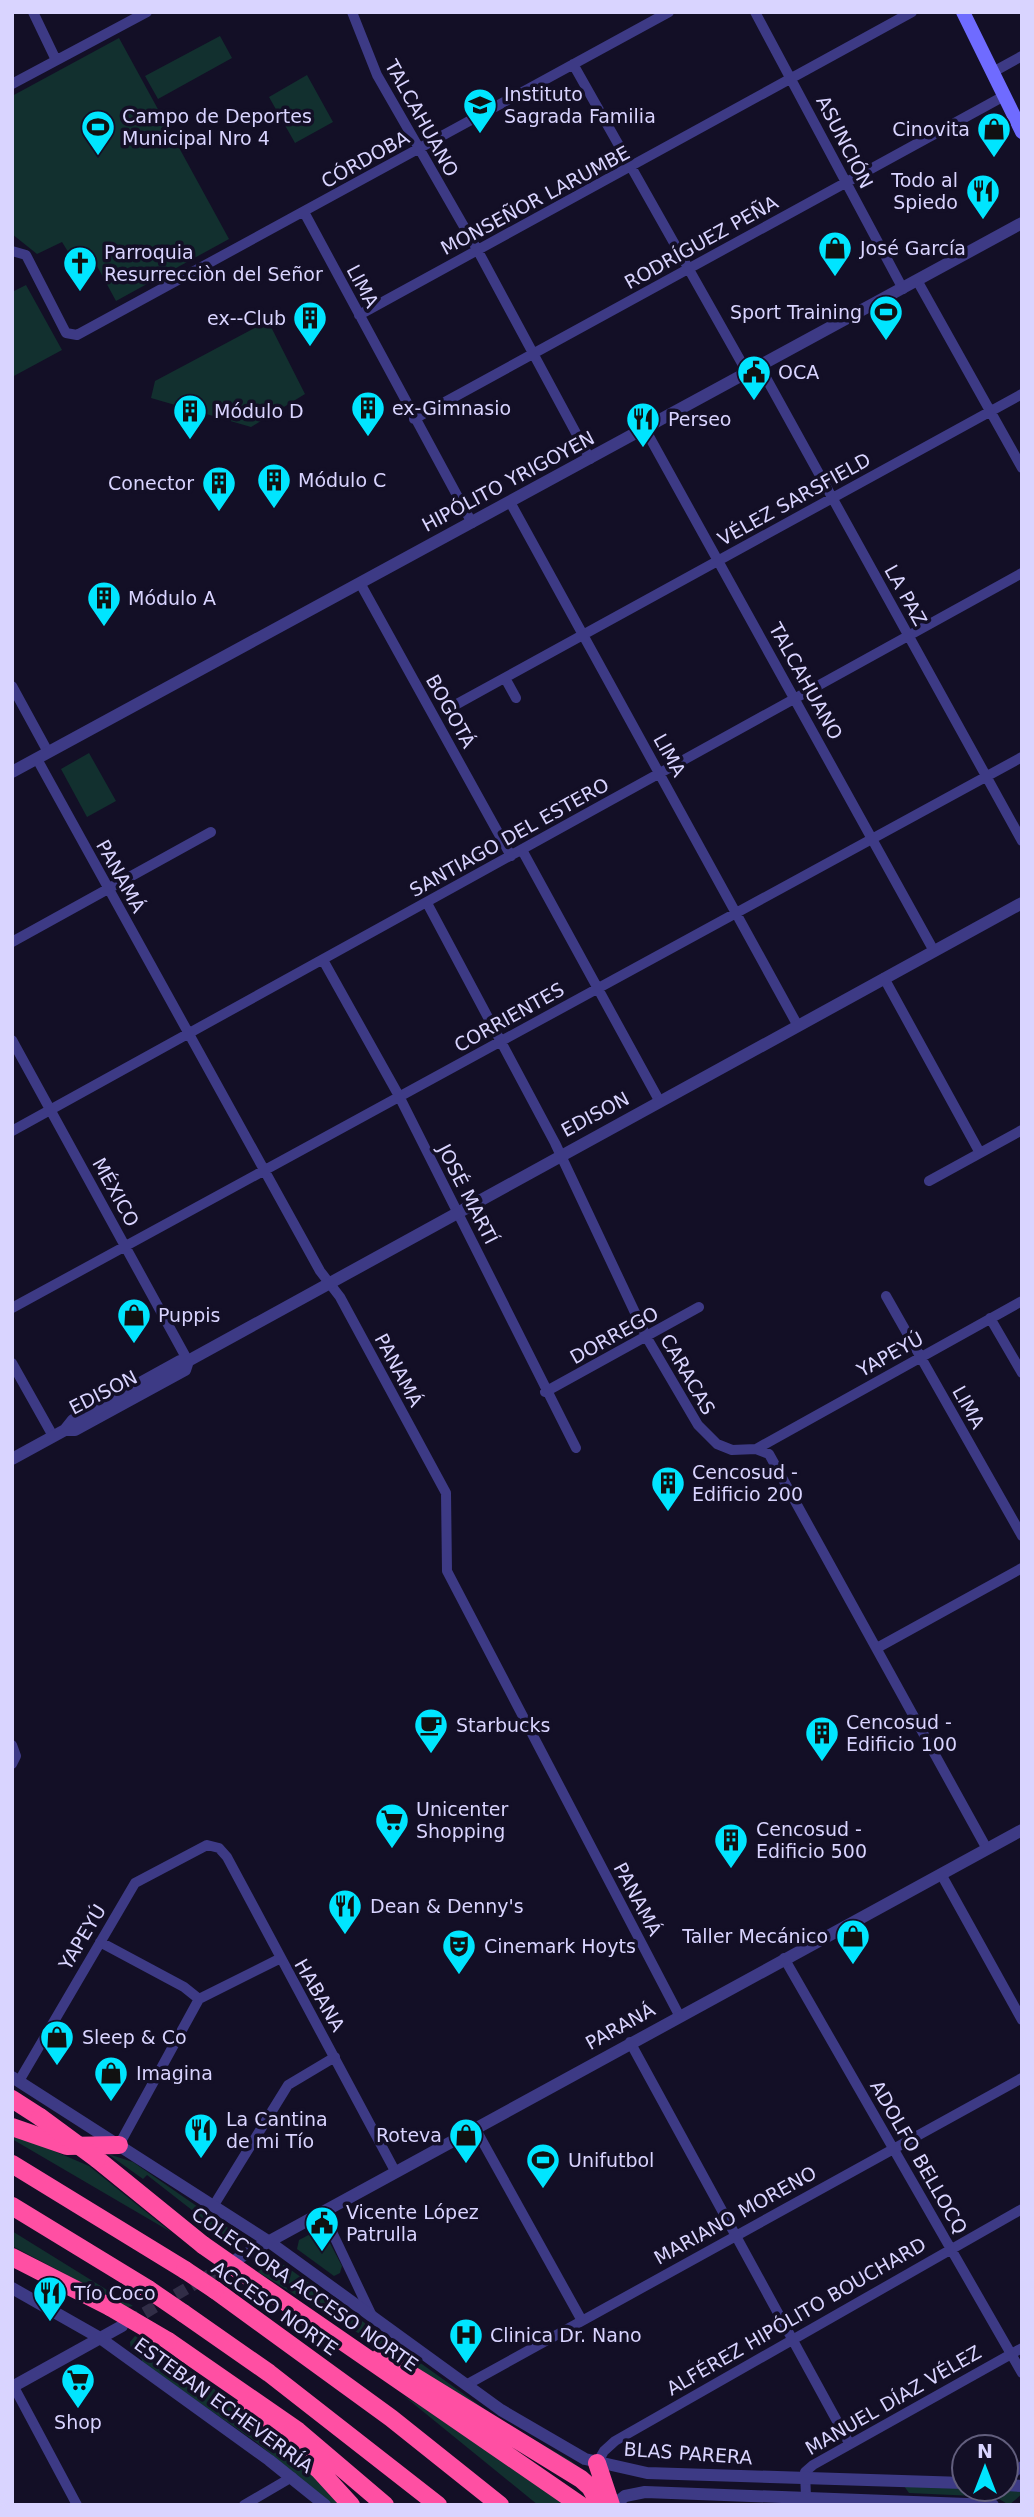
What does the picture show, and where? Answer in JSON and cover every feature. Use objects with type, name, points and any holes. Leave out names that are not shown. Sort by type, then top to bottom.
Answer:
[{"type":"highway","name":"COLECTORA ACCESO NORTE","points":[[12,2099],[97,2159],[203,2245],[268,2292],[580,2505]]},
{"type":"highway","points":[[12,2127],[67,2146],[118,2145]]},
{"type":"highway","name":"ACCESO NORTE","points":[[12,2164],[215,2290],[391,2418],[500,2505]]},
{"type":"highway","points":[[12,2206],[148,2289],[269,2373],[438,2505]]},
{"type":"highway","points":[[12,2256],[110,2307],[169,2342],[298,2431],[385,2505]]},
{"type":"highway","points":[[268,2292],[417,2377],[500,2432],[581,2479],[590,2487],[600,2505]]},
{"type":"highway","points":[[169,2342],[319,2470],[351,2505]]},
{"type":"highway","points":[[597,2463],[612,2505]]},
{"type":"highway","points":[[401,2476],[429,2505]]},
{"type":"highway","points":[[473,2483],[507,2505]]},
{"type":"main road","points":[[963,12],[1022,132]]},
{"type":"street","points":[[33,12],[56,60]]},
{"type":"street","points":[[12,84],[147,12]]},
{"type":"street","name":"TALCAHUANO","points":[[352,12],[377,75],[478,251],[590,459]]},
{"type":"street","name":"CÓRDOBA","points":[[12,251],[26,255],[66,333],[77,335],[669,12]]},
{"type":"street","name":"ASUNCIÓN","points":[[755,12],[903,289]]},
{"type":"street","name":"MONSEÑOR LARUMBE","points":[[359,316],[793,80],[912,12]]},
{"type":"street","points":[[993,72],[1022,55]]},
{"type":"street","points":[[573,64],[748,374]]},
{"type":"street","name":"RODRÍGUEZ PEÑA","points":[[414,419],[1004,96]]},
{"type":"street","name":"LIMA","points":[[304,212],[472,523]]},
{"type":"street","name":"HIPÓLITO YRIGOYEN","points":[[12,772],[918,282],[1022,223]]},
{"type":"street","points":[[918,282],[1022,468]]},
{"type":"street","name":"LA PAZ","points":[[760,367],[1022,841]]},
{"type":"street","name":"VÉLEZ SARSFIELD","points":[[457,704],[1022,394]]},
{"type":"street","name":"TALCAHUANO","points":[[645,429],[934,951]]},
{"type":"street","name":"LIMA","points":[[510,502],[797,1026]]},
{"type":"street","name":"SANTIAGO DEL ESTERO","points":[[12,1130],[1022,573]]},
{"type":"street","name":"BOGOTÁ","points":[[360,583],[511,856]]},
{"type":"street","points":[[505,678],[516,698]]},
{"type":"street","name":"PANAMÁ","points":[[12,686],[108,889],[264,1170],[329,1283],[340,1297],[446,1493],[447,1571],[680,2015]]},
{"type":"street","name":"CORRIENTES","points":[[12,1308],[1022,757]]},
{"type":"street","points":[[12,942],[211,832]]},
{"type":"street","points":[[522,850],[660,1102]]},
{"type":"street","name":"CARACAS","points":[[427,903],[561,1155],[647,1338],[698,1425],[710,1440],[732,1450],[756,1449]]},
{"type":"street","name":"EDISON","points":[[12,1459],[65,1430],[75,1430],[133,1399],[185,1370],[188,1361],[1022,903]]},
{"type":"street","name":"JOSÉ MARTÍ","points":[[323,960],[399,1096],[459,1212],[545,1392],[576,1448]]},
{"type":"street","points":[[884,978],[980,1153]]},
{"type":"street","name":"MÉXICO","points":[[12,1040],[188,1361]]},
{"type":"street","points":[[929,1181],[1022,1130]]},
{"type":"street","name":"LIMA","points":[[886,1296],[1022,1536]]},
{"type":"street","name":"YAPEYÚ","points":[[756,1449],[1022,1301]]},
{"type":"street","name":"DORREGO","points":[[545,1392],[699,1307]]},
{"type":"street","points":[[990,1318],[1022,1373]]},
{"type":"street","points":[[12,1363],[53,1436]]},
{"type":"street","points":[[756,1449],[769,1454],[987,1849]]},
{"type":"street","points":[[877,1648],[1022,1568]]},
{"type":"street","points":[[12,1745],[14,1760]]},
{"type":"street","name":"PARANÁ","points":[[237,2259],[1022,1830]]},
{"type":"street","name":"YAPEYÚ","points":[[16,2079],[135,1883],[207,1845]]},
{"type":"street","name":"HABANA","points":[[207,1845],[219,1848],[227,1857],[279,1959],[395,2171]]},
{"type":"street","points":[[941,1874],[1022,2020]]},
{"type":"street","points":[[100,1942],[184,1987],[199,1999]]},
{"type":"street","name":"ADOLFO BELLOCQ","points":[[784,1958],[1022,2374]]},
{"type":"street","points":[[118,2145],[199,1999],[279,1959]]},
{"type":"street","points":[[630,2042],[849,2443]]},
{"type":"street","points":[[214,2205],[288,2085],[335,2057]]},
{"type":"street","name":"MARIANO MORENO","points":[[466,2385],[581,2319],[1022,2078]]},
{"type":"street","name":"BLAS PARERA","points":[[16,2079],[268,2241],[466,2385],[554,2443],[597,2463],[647,2473],[950,2483]]},
{"type":"street","points":[[475,2128],[581,2319]]},
{"type":"street","name":"ALFÉREZ HIPÓLITO BOUCHARD","points":[[597,2463],[604,2451],[615,2441],[791,2338],[1022,2209]]},
{"type":"street","name":"BLAS PARERA","points":[[322,2211],[371,2314]]},
{"type":"street","name":"ESTEBAN ECHEVERRÍA","points":[[12,2288],[100,2338],[292,2477],[325,2505]]},
{"type":"street","points":[[77,2505],[13,2387],[122,2326]]},
{"type":"street","name":"MANUEL DÍAZ VÉLEZ","points":[[806,2497],[805,2472],[813,2465],[1022,2348]]},
{"type":"street","points":[[244,2505],[292,2477]]},
{"type":"street","name":"BLAS PARERA","points":[[612,2505],[625,2496],[645,2491],[993,2505]]},
{"type":"green space","points":[[220,36],[232,58],[158,99],[145,76]]},
{"type":"green space","name":"Campo de Deportes Municipal Nro 4","points":[[119,38],[229,239],[116,301],[91,255],[75,263],[62,242],[37,254],[12,234],[12,96]]},
{"type":"green space","points":[[307,75],[333,122],[295,143],[269,97]]},
{"type":"green space","points":[[26,285],[62,350],[12,377],[12,292]]},
{"type":"green space","points":[[268,321],[305,394],[251,427],[151,398],[155,381]]},
{"type":"green space","points":[[89,753],[116,801],[87,817],[61,769]]},
{"type":"green space","points":[[12,2133],[89,2166],[171,2232],[12,2139]]},
{"type":"green space","points":[[108,2154],[133,2162],[227,2227],[234,2233],[231,2245],[206,2221],[147,2175],[143,2179]]},
{"type":"green space","points":[[322,2228],[342,2266],[340,2273],[334,2276],[297,2249],[299,2240]]},
{"type":"green space","points":[[12,2231],[133,2306],[128,2307],[12,2246]]},
{"type":"green space","points":[[267,2264],[284,2265],[497,2418],[571,2461],[586,2473],[487,2418],[368,2339],[258,2272]]},
{"type":"green space","points":[[135,2336],[212,2387],[329,2489],[341,2505],[333,2505],[256,2442],[142,2363],[142,2359],[131,2350],[130,2342]]},
{"type":"green space","points":[[404,2396],[422,2407],[567,2505],[538,2505]]},
{"type":"green space","points":[[904,2486],[950,2488],[950,2495],[909,2493]]},
{"type":"tunnel","points":[[129,2322],[234,2261]]},
{"type":"place","name":"Instituto Sagrada Familia","points":[[480,135]]},
{"type":"place","name":"Campo de Deportes Municipal Nro 4","points":[[98,157]]},
{"type":"place","name":"Cinovita","points":[[994,159]]},
{"type":"place","name":"Todo al Spiedo","points":[[983,221]]},
{"type":"place","name":"José García","points":[[835,278]]},
{"type":"place","name":"Parroquia Resurrecciòn del Señor","points":[[80,293]]},
{"type":"place","name":"Sport Training","points":[[886,342]]},
{"type":"place","name":"ex--Club","points":[[310,348]]},
{"type":"place","name":"OCA","points":[[754,402]]},
{"type":"place","name":"ex-Gimnasio","points":[[368,438]]},
{"type":"place","name":"Módulo D","points":[[190,441]]},
{"type":"place","name":"Perseo","points":[[643,449]]},
{"type":"place","name":"Módulo C","points":[[274,510]]},
{"type":"place","name":"Conector","points":[[219,513]]},
{"type":"place","name":"Módulo A","points":[[104,628]]},
{"type":"place","name":"Puppis","points":[[134,1345]]},
{"type":"place","name":"Cencosud - Edificio 200","points":[[668,1513]]},
{"type":"place","name":"Starbucks","points":[[431,1755]]},
{"type":"place","name":"Cencosud - Edificio 100","points":[[822,1763]]},
{"type":"place","name":"Unicenter Shopping","points":[[392,1850]]},
{"type":"place","name":"Cencosud - Edificio 500","points":[[731,1870]]},
{"type":"place","name":"Dean & Denny's","points":[[345,1936]]},
{"type":"place","name":"Taller Mecánico","points":[[853,1966]]},
{"type":"place","name":"Cinemark Hoyts","points":[[459,1976]]},
{"type":"place","name":"Sleep & Co","points":[[57,2067]]},
{"type":"place","name":"Imagina","points":[[111,2103]]},
{"type":"place","name":"La Cantina de mi Tío","points":[[201,2160]]},
{"type":"place","name":"Roteva","points":[[466,2165]]},
{"type":"place","name":"Unifutbol","points":[[543,2190]]},
{"type":"place","name":"Vicente López Patrulla","points":[[322,2253]]},
{"type":"place","name":"Tío Coco","points":[[50,2323]]},
{"type":"place","name":"Clinica Dr. Nano","points":[[466,2365]]},
{"type":"place","name":"Shop","points":[[78,2410]]}]
